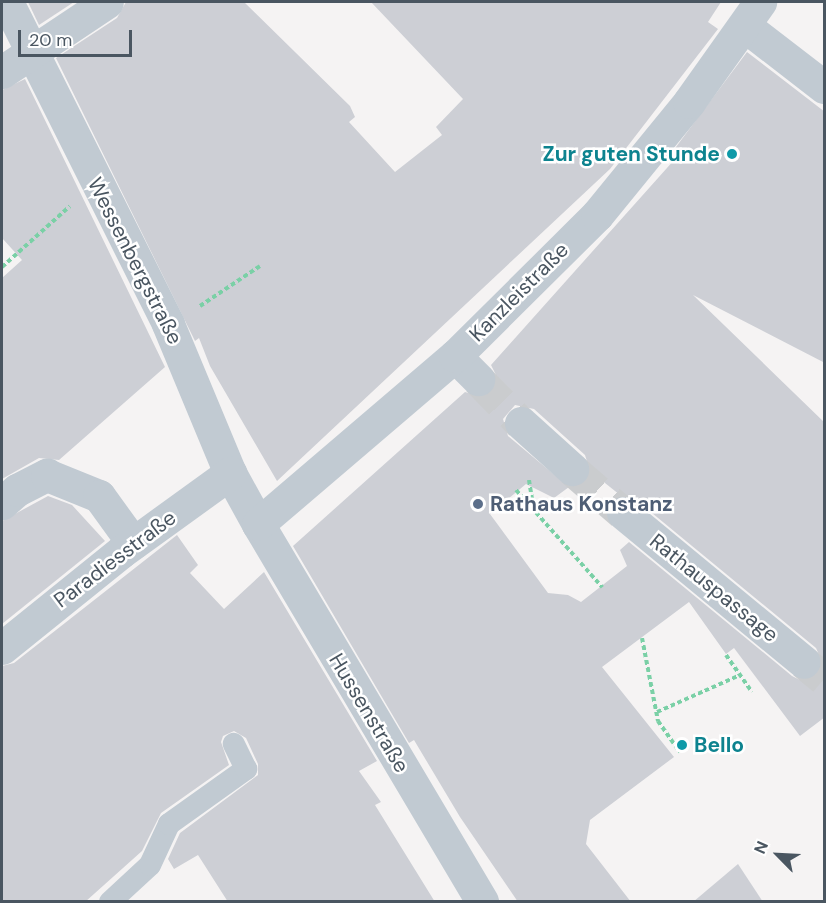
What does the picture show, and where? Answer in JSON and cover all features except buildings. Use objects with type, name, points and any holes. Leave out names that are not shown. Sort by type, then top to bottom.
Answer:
[{"type":"street","name":"Wessenbergstraße","points":[[7,2],[168,324],[230,473],[258,524]]},
{"type":"street","points":[[2,72],[107,2]]},
{"type":"street","points":[[753,14],[825,87]]},
{"type":"street","name":"Kanzleistraße","points":[[258,524],[455,356],[597,215],[689,102],[753,14]]},
{"type":"street","points":[[455,356],[478,379]]},
{"type":"street","points":[[521,423],[572,469]]},
{"type":"street","name":"Paradiesstraße","points":[[2,648],[133,543],[230,473]]},
{"type":"street","points":[[2,503],[17,490],[47,475],[99,496],[133,543]]},
{"type":"street","name":"Rathauspassage","points":[[623,513],[804,662]]},
{"type":"street","name":"Hussenstraße","points":[[258,524],[482,902]]},
{"type":"lane","points":[[110,902],[150,865],[169,824],[246,769],[234,744]]},
{"type":"path","points":[[2,267],[97,185]]},
{"type":"path","points":[[168,324],[260,266]]},
{"type":"path","points":[[528,479],[533,507]]},
{"type":"path","points":[[516,490],[602,587]]},
{"type":"path","points":[[642,638],[658,722],[680,752]]},
{"type":"path","points":[[726,655],[752,692]]},
{"type":"path","points":[[657,712],[740,675]]},
{"type":"tunnel","points":[[478,379],[521,423]]},
{"type":"tunnel","points":[[572,469],[623,513]]},
{"type":"tunnel","points":[[804,662],[824,679]]},
{"type":"place","name":"Zur guten Stunde","points":[[732,154]]},
{"type":"place","name":"Rathaus Konstanz","points":[[478,504]]},
{"type":"place","name":"Bello","points":[[682,745]]}]
